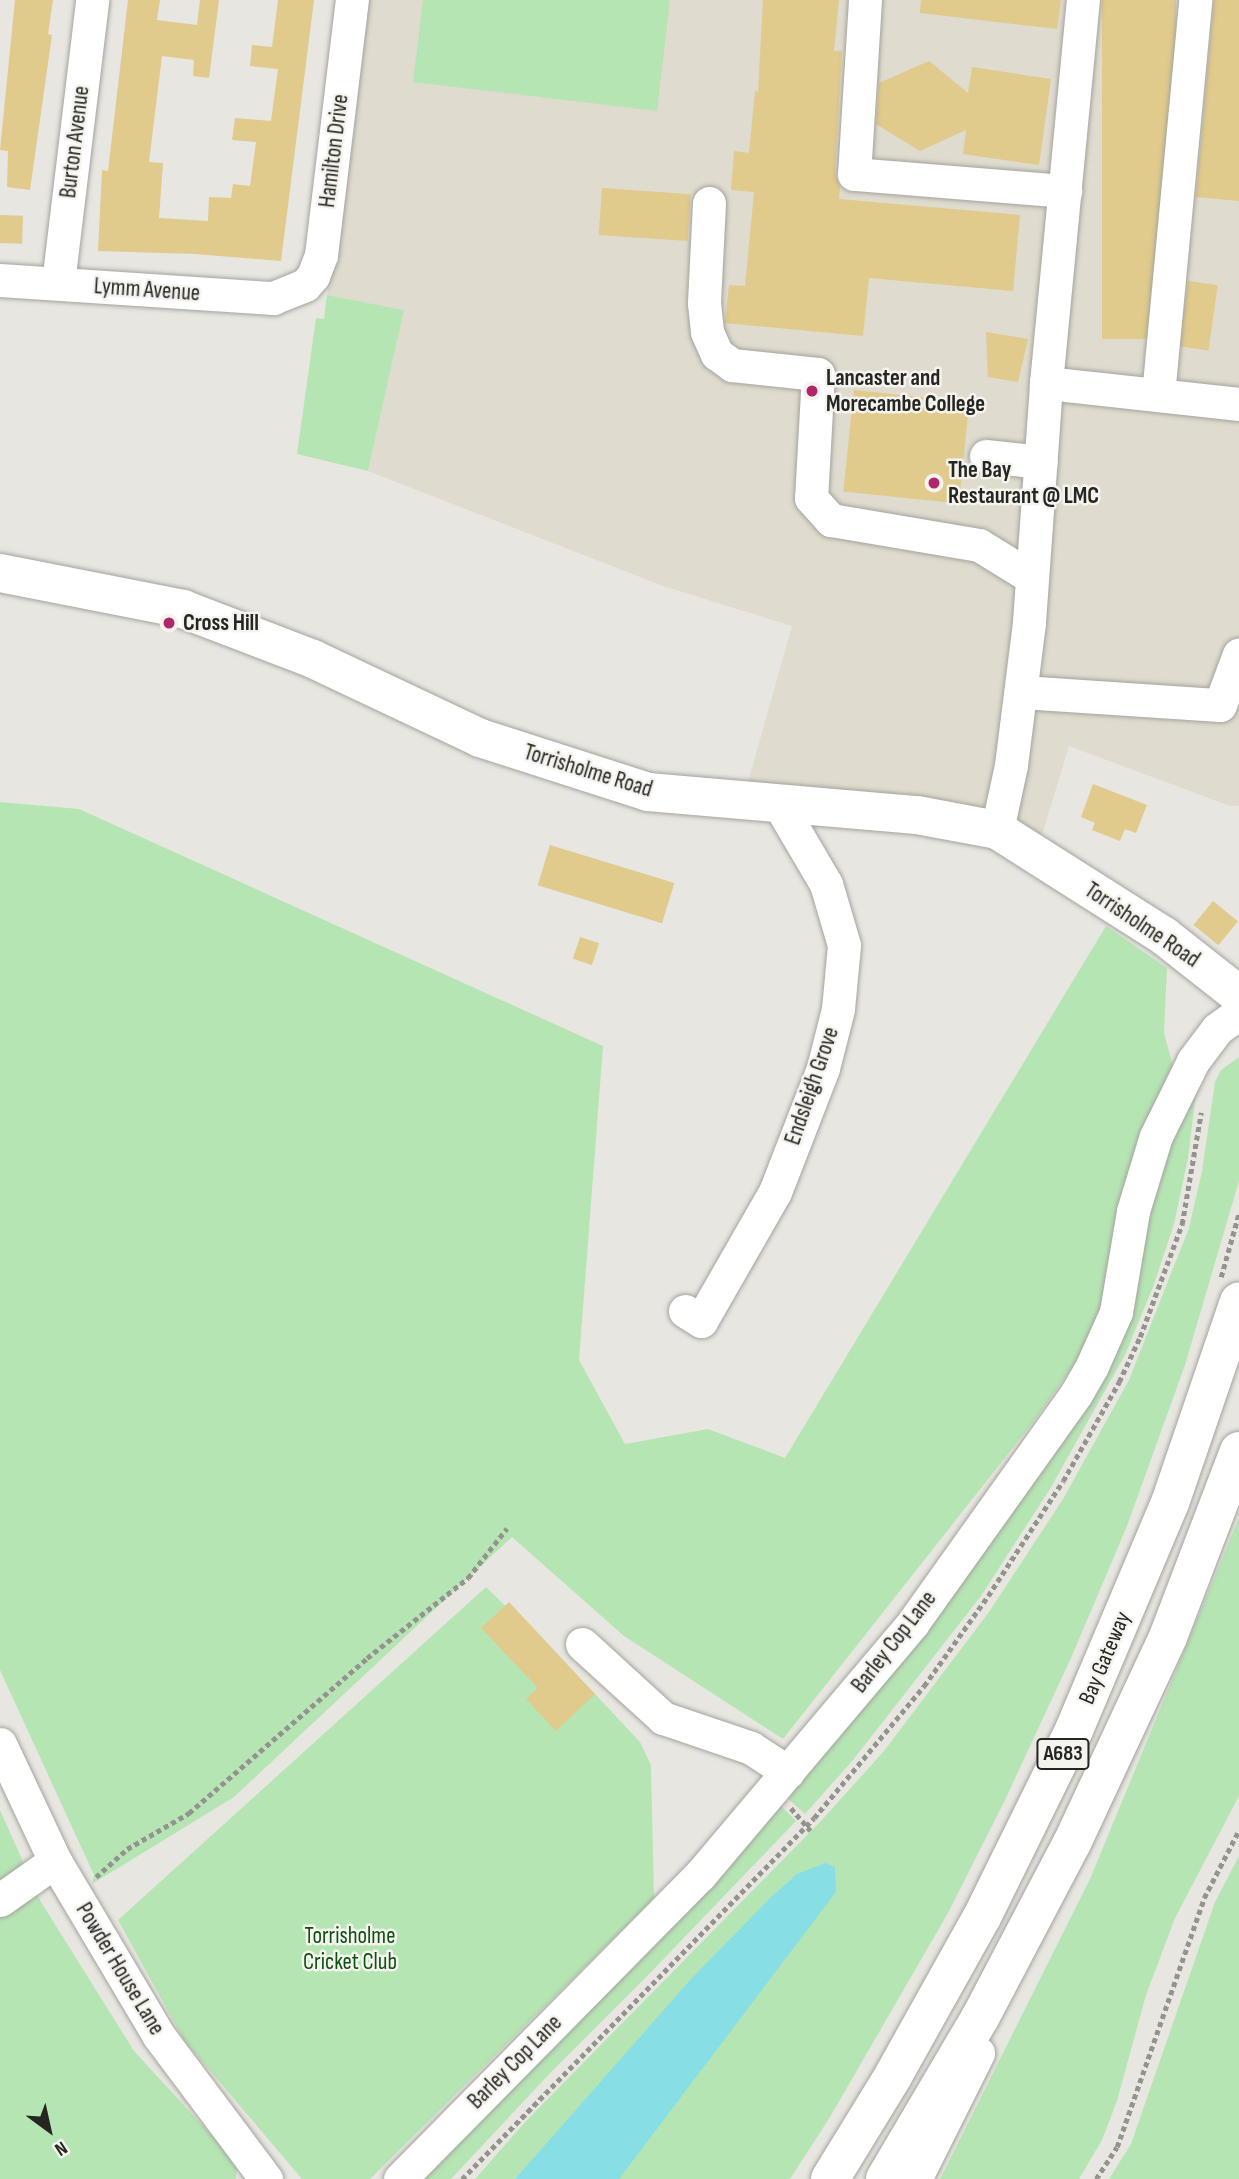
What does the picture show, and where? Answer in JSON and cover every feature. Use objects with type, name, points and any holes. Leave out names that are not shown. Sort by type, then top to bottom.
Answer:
[{"type":"main road","name":"Torrisholme Road","points":[[0,573],[183,609],[313,659],[480,738],[648,792],[917,815],[997,830],[1157,931],[1239,995]]},
{"type":"main road","name":"Bay Gateway","points":[[830,2179],[964,1950],[1022,1841],[1057,1767],[1170,1503],[1229,1292]]},
{"type":"main road","name":"Bay Gateway","points":[[885,2179],[980,2018],[1072,1843],[1168,1637],[1239,1451]]},
{"type":"street","name":"Burton Avenue","points":[[58,283],[92,0]]},
{"type":"street","name":"Hamilton Drive","points":[[294,291],[313,276],[321,255],[352,0]]},
{"type":"street","points":[[865,0],[854,174],[1065,191]]},
{"type":"street","points":[[997,830],[1011,765],[1021,692],[1046,383],[1083,0]]},
{"type":"street","points":[[1158,395],[1195,0]]},
{"type":"street","points":[[709,203],[704,303],[707,332],[717,354],[732,365],[818,374],[811,498],[831,520],[979,545],[1031,577]]},
{"type":"street","name":"Lymm Avenue","points":[[0,280],[260,298],[283,296],[294,291]]},
{"type":"street","points":[[1046,383],[1239,404]]},
{"type":"street","points":[[986,456],[1041,462]]},
{"type":"street","points":[[1021,692],[1220,705],[1239,653]]},
{"type":"street","name":"Endsleigh Grove","points":[[701,1320],[775,1192],[823,1068],[838,1009],[844,945],[826,884],[779,804]]},
{"type":"street","name":"Barley Cop Lane","points":[[400,2179],[700,1875],[912,1624],[1076,1394],[1106,1339],[1115,1312],[1133,1211],[1156,1136],[1193,1061],[1217,1029],[1239,1013]]},
{"type":"street","points":[[582,1644],[663,1718],[751,1748],[788,1772]]},
{"type":"street","name":"Powder House Lane","points":[[0,1744],[55,1861],[159,2036],[265,2179]]},
{"type":"street","points":[[915,2179],[993,2024],[1072,1843]]},
{"type":"street","points":[[0,1900],[55,1861]]},
{"type":"path","points":[[1229,1292],[1239,1213]]},
{"type":"path","points":[[75,1895],[127,1849],[189,1813],[367,1658],[468,1578],[507,1528]]},
{"type":"path","points":[[1096,2179],[1117,2147],[1204,1898],[1239,1830]]},
{"type":"shaded area","name":"Lancaster and Morecambe College","points":[[364,0],[1239,0],[1239,806],[1230,806],[1069,746],[1042,835],[954,804],[748,782],[792,626],[663,586],[368,471],[404,310],[327,295]]},
{"type":"green space","points":[[423,0],[670,0],[657,111],[413,82]]},
{"type":"green space","points":[[327,295],[404,310],[368,471],[297,454],[316,318],[324,319]]},
{"type":"green space","points":[[0,802],[79,809],[603,1046],[579,1360],[625,1444],[708,1429],[785,1458],[1106,926],[1167,968],[1164,1033],[1174,1070],[1098,1331],[1034,1421],[783,1739],[624,1636],[512,1537],[234,1797],[92,1884],[94,1875],[0,1670]]},
{"type":"green space","points":[[1239,1057],[1239,1181],[1185,1365],[1127,1526],[1071,1658],[1005,1800],[948,1913],[830,2117],[790,2179],[475,2179],[527,2120],[821,1821],[884,1751],[989,1612],[1063,1499],[1129,1380],[1189,1228],[1202,1171],[1215,1082],[1221,1070]]},
{"type":"green space","points":[[1198,1076],[1188,1158],[1174,1224],[1153,1287],[1125,1355],[1050,1489],[981,1596],[853,1760],[805,1814],[783,1794],[1072,1421],[1161,1159]]},
{"type":"green space","points":[[1239,1518],[1239,1796],[1175,1918],[1146,1995],[1117,2101],[1102,2140],[1079,2179],[940,2179],[1090,1879]]},
{"type":"green space","name":"Torrisholme Cricket Club","points":[[486,1587],[640,1742],[651,1765],[654,1898],[370,2179],[302,2179],[184,2040],[118,1920]]},
{"type":"green space","points":[[778,1803],[796,1821],[653,1970],[552,2071],[451,2179],[415,2179]]},
{"type":"green space","points":[[0,1810],[41,1902],[134,2051],[237,2163],[236,2179],[0,2179]]},
{"type":"green space","points":[[1239,1856],[1239,2179],[1109,2179],[1131,2144],[1215,1902]]},
{"type":"water","points":[[825,1863],[835,1867],[836,1892],[619,2179],[515,2179],[691,1979],[769,1899],[797,1874]]},
{"type":"building","points":[[15,0],[53,0],[48,34],[52,35],[30,190],[7,187],[8,151],[0,150]]},
{"type":"building","points":[[128,0],[160,0],[157,20],[197,25],[200,0],[219,0],[209,78],[193,76],[194,60],[162,56],[149,162],[163,163],[159,218],[208,221],[209,197],[231,198],[233,184],[250,186],[256,142],[232,140],[235,118],[271,121],[278,69],[250,66],[252,45],[272,47],[278,0],[314,0],[281,261],[195,254],[98,251],[102,170],[108,171]]},
{"type":"building","points":[[763,0],[839,0],[834,51],[842,51],[835,173],[840,186],[839,199],[1020,215],[1013,291],[869,278],[863,336],[725,323],[729,285],[745,286],[754,192],[731,190],[734,151],[749,153],[755,91],[758,92]]},
{"type":"building","points":[[921,0],[1061,0],[1057,29],[920,13]]},
{"type":"building","points":[[1102,0],[1176,0],[1176,339],[1102,339]]},
{"type":"building","points":[[1214,0],[1239,0],[1239,201],[1196,197]]},
{"type":"building","points":[[929,61],[968,93],[972,67],[1051,79],[1039,165],[963,154],[966,130],[920,151],[876,124],[879,83]]},
{"type":"building","points":[[602,188],[691,194],[688,241],[599,235]]},
{"type":"building","points":[[0,215],[23,216],[22,244],[0,243]]},
{"type":"building","points":[[1188,281],[1218,285],[1209,351],[1179,346]]},
{"type":"building","points":[[986,332],[1028,339],[1018,382],[988,377]]},
{"type":"building","points":[[854,390],[969,402],[959,504],[843,491]]},
{"type":"building","points":[[1093,784],[1147,805],[1136,833],[1125,829],[1120,841],[1092,830],[1095,823],[1081,817]]},
{"type":"building","points":[[550,845],[674,883],[662,923],[538,885]]},
{"type":"building","points":[[1213,901],[1238,921],[1218,945],[1193,925]]},
{"type":"building","points":[[580,937],[599,943],[592,965],[573,959]]},
{"type":"building","points":[[509,1602],[595,1694],[556,1731],[526,1699],[538,1688],[481,1628]]},
{"type":"place","name":"Lancaster and Morecambe College","points":[[812,391]]},
{"type":"place","name":"The Bay Restaurant @ LMC","points":[[934,483]]},
{"type":"place","name":"Cross Hill","points":[[169,623]]}]
